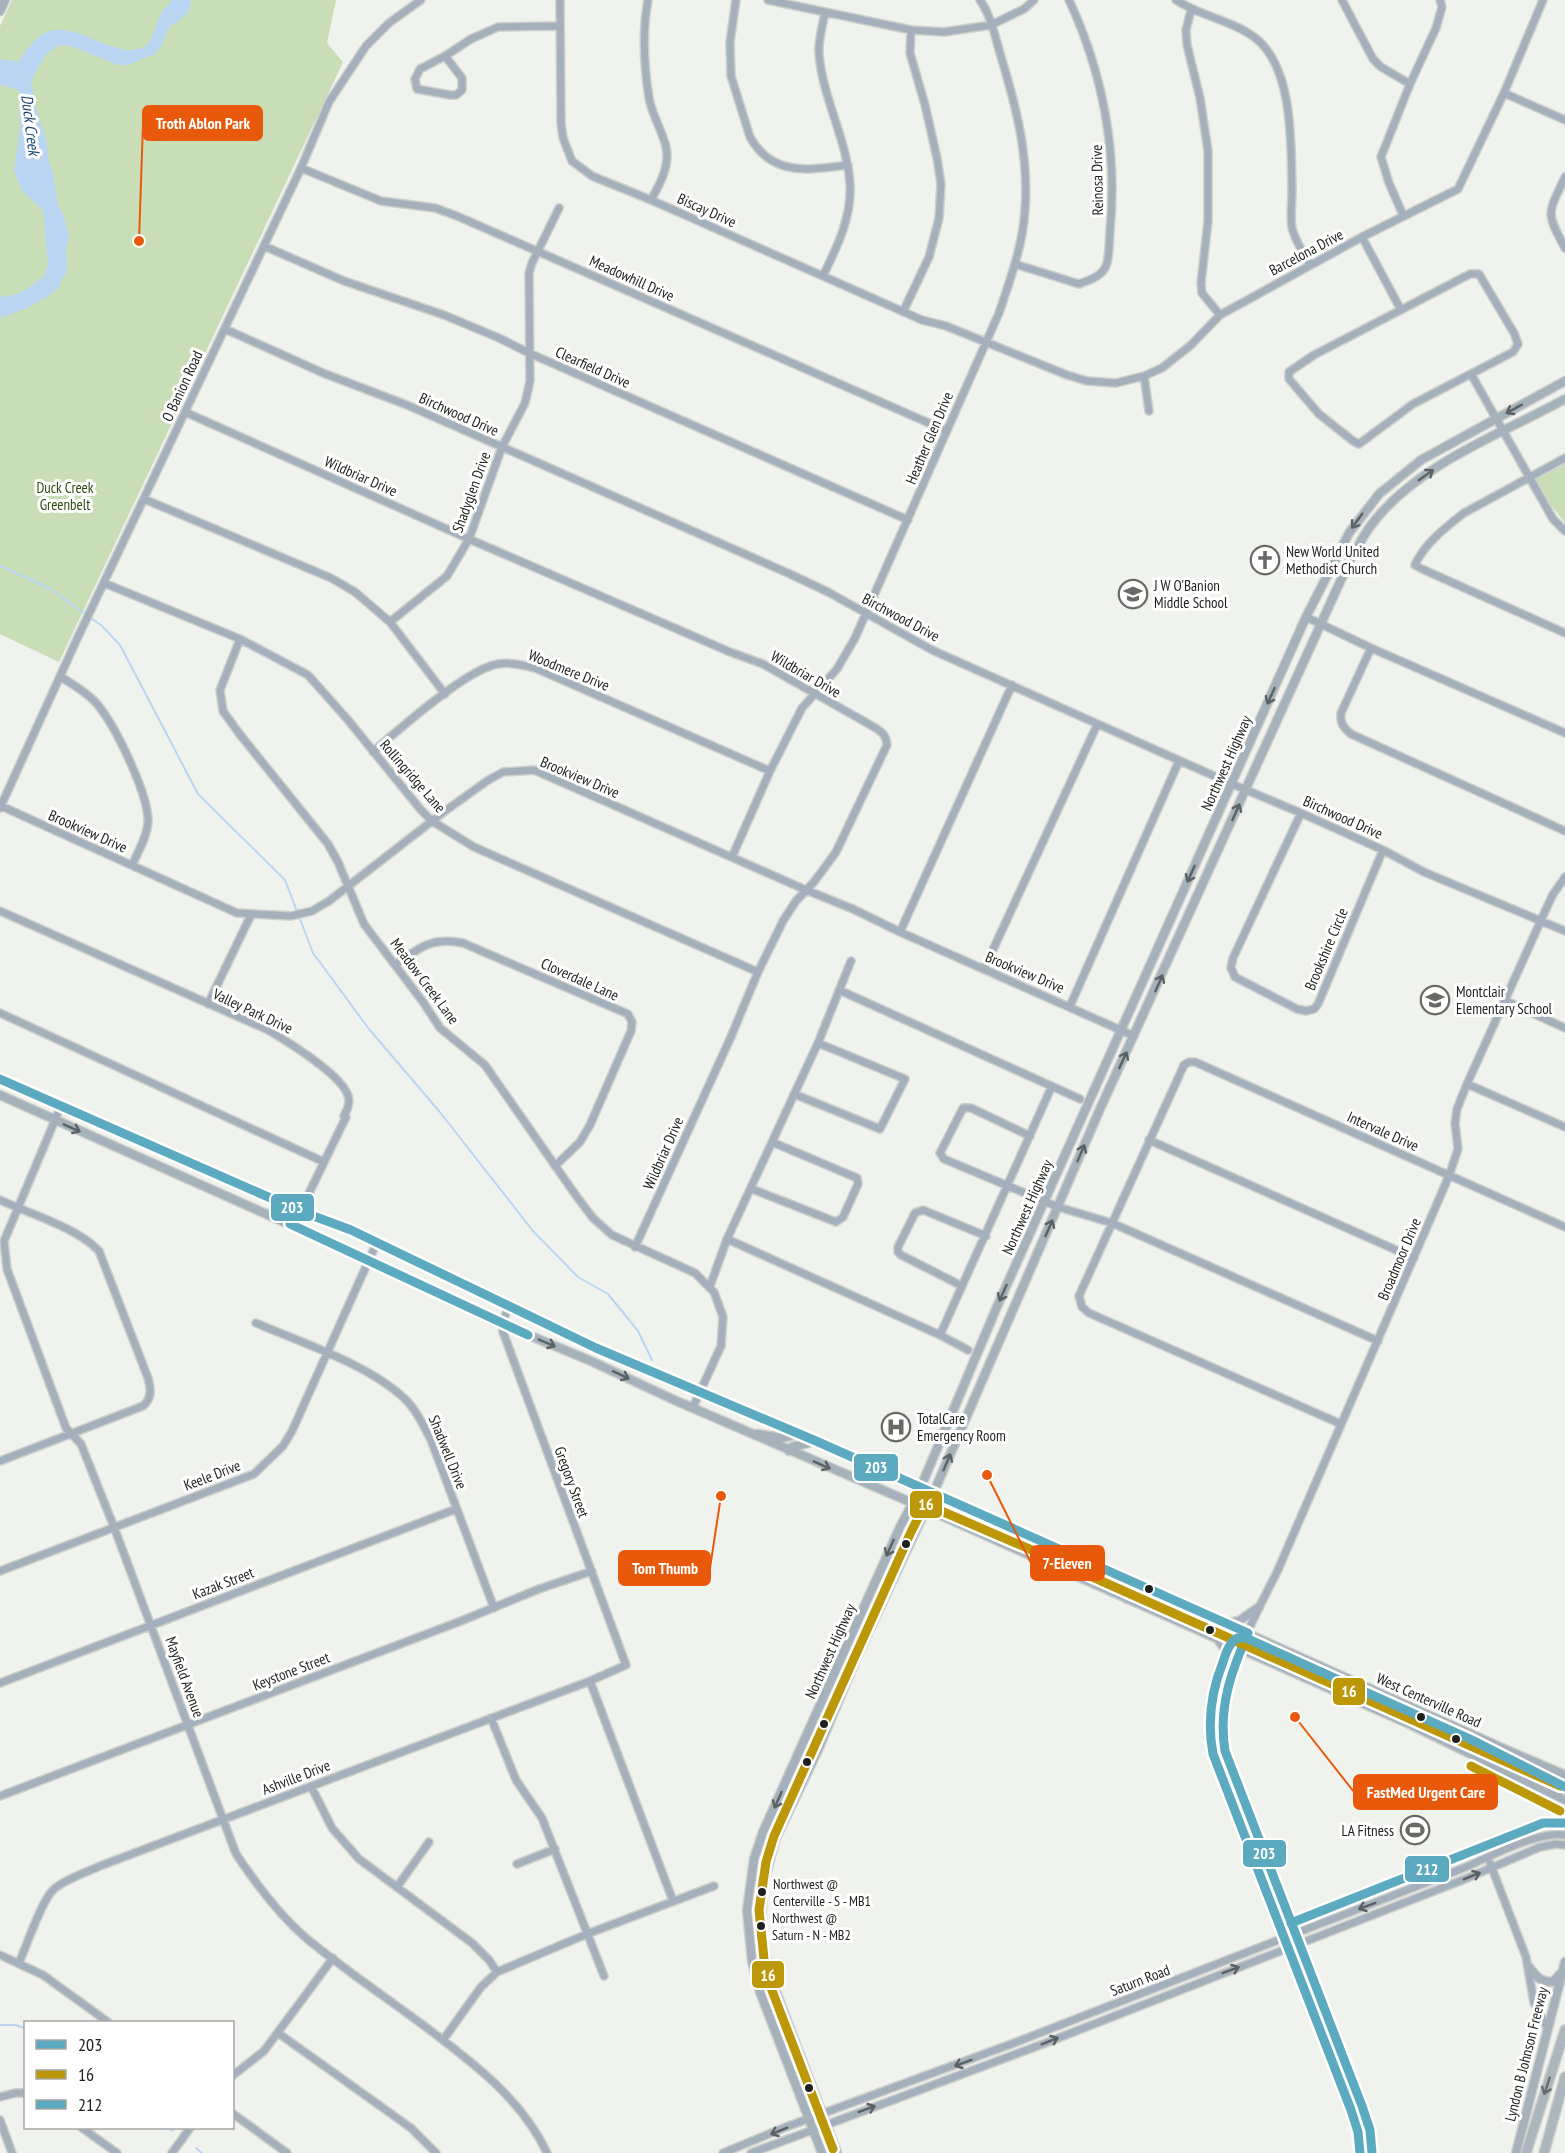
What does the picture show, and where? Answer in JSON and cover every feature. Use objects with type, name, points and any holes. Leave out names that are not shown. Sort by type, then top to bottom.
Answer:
[{"type":"highway","points":[[1526,2153],[1565,2030]]},
{"type":"highway","points":[[1544,2153],[1565,2077]]},
{"type":"main road","points":[[0,12],[5,0]]},
{"type":"main road","name":"Northwest Highway","points":[[822,2153],[757,1983],[752,1961],[747,1910],[751,1878],[763,1832],[800,1746],[911,1504],[920,1489],[960,1392],[1306,617],[1349,533],[1379,494],[1421,460],[1565,381]]},
{"type":"main road","name":"Northwest Highway","points":[[837,2153],[771,1979],[761,1936],[765,1875],[781,1825],[818,1750],[860,1650],[933,1494],[1100,1109],[1350,560],[1370,527],[1390,505],[1432,470],[1565,399]]},
{"type":"main road","name":"West Centerville Road","points":[[0,1079],[300,1211],[377,1242],[596,1348],[701,1391],[1565,1774]]},
{"type":"main road","name":"West Centerville Road","points":[[0,1095],[293,1226],[502,1324],[591,1361],[750,1434],[1241,1649],[1465,1750],[1565,1800]]},
{"type":"main road","points":[[591,1361],[596,1348]]},
{"type":"main road","points":[[960,1392],[974,1398]]},
{"type":"main road","points":[[750,1434],[783,1438],[798,1434]]},
{"type":"main road","points":[[789,1451],[796,1446],[816,1442]]},
{"type":"main road","points":[[1038,1559],[1046,1543]]},
{"type":"main road","points":[[1127,1599],[1135,1583]]},
{"type":"main road","points":[[1226,1624],[1239,1622],[1259,1607]]},
{"type":"main road","points":[[1214,1637],[1227,1652],[1231,1673]]},
{"type":"main road","points":[[848,1644],[860,1650]]},
{"type":"main road","points":[[1305,1678],[1317,1677],[1333,1683],[1339,1675]]},
{"type":"main road","points":[[800,1746],[818,1750]]},
{"type":"main road","points":[[1465,1750],[1476,1746],[1494,1753],[1502,1748]]},
{"type":"main road","points":[[1529,1966],[1537,1978],[1545,1982],[1553,1982],[1564,1967]]},
{"type":"main road","name":"Lyndon B Johnson Freeway","points":[[1516,2153],[1564,1967]]},
{"type":"main road","points":[[757,1983],[771,1979]]},
{"type":"street","name":"O Banion Road","points":[[0,807],[77,639],[301,168],[329,102],[366,46],[389,23],[421,0]]},
{"type":"street","name":"Biscay Drive","points":[[560,0],[561,123],[567,153],[572,161],[591,176],[651,200],[903,312],[985,342]]},
{"type":"street","points":[[648,0],[645,71],[650,102],[666,148],[666,165],[661,182],[651,200]]},
{"type":"street","points":[[736,0],[730,42],[731,76],[750,138],[755,147],[770,159],[796,170],[809,171],[848,165]]},
{"type":"street","points":[[768,0],[910,30],[944,32],[991,25],[1024,9],[1034,0]]},
{"type":"street","name":"Heather Glen Drive","points":[[732,857],[770,771],[802,708],[837,669],[855,638],[999,313],[1015,264],[1025,211],[1023,144],[1016,105],[991,25],[980,0]]},
{"type":"street","name":"Reinosa Drive","points":[[1015,264],[1080,284],[1099,275],[1106,267],[1113,208],[1111,149],[1102,99],[1089,51],[1069,0]]},
{"type":"street","points":[[1176,0],[1191,10],[1253,37],[1273,57],[1283,82],[1286,101],[1291,156],[1292,227],[1310,265]]},
{"type":"street","points":[[1342,0],[1373,59],[1381,67],[1410,84]]},
{"type":"street","points":[[1403,215],[1381,161],[1410,84],[1436,28],[1442,7],[1440,0]]},
{"type":"street","name":"Barcelona Drive","points":[[985,342],[1087,381],[1116,383],[1144,376],[1162,368],[1177,357],[1220,315],[1403,215],[1458,189],[1504,93],[1544,0]]},
{"type":"street","points":[[1191,10],[1186,30],[1187,45],[1200,98],[1208,151],[1208,221],[1201,284],[1202,293],[1220,315]]},
{"type":"street","points":[[823,276],[842,236],[849,205],[850,185],[848,165],[819,52],[825,12]]},
{"type":"street","points":[[446,56],[462,78],[462,90],[450,95],[417,89],[415,79],[420,69],[446,56],[471,39],[498,27],[560,26]]},
{"type":"street","points":[[903,312],[929,257],[939,218],[940,184],[926,105],[910,53],[910,30]]},
{"type":"street","points":[[1504,93],[1565,120]]},
{"type":"street","name":"Meadowhill Drive","points":[[301,168],[381,201],[435,208],[457,216],[947,431]]},
{"type":"street","points":[[1565,177],[1550,211],[1551,223],[1565,248]]},
{"type":"street","name":"Shadyglen Drive","points":[[390,622],[447,576],[469,539],[502,447],[527,396],[530,381],[529,273],[537,250],[559,208]]},
{"type":"street","points":[[1362,237],[1401,310]]},
{"type":"street","name":"Clearfield Drive","points":[[264,246],[344,281],[444,315],[499,338],[908,520]]},
{"type":"street","points":[[1470,274],[1479,274],[1514,333],[1518,344],[1513,352],[1471,374],[1413,404],[1359,444],[1319,414],[1288,379],[1288,372],[1314,355],[1470,274]]},
{"type":"street","name":"Birchwood Drive","points":[[225,329],[323,373],[407,405],[790,574],[828,592],[932,650],[1301,813],[1383,850],[1424,872],[1565,930]]},
{"type":"street","points":[[1471,374],[1553,519],[1565,531]]},
{"type":"street","points":[[1144,376],[1149,411]]},
{"type":"street","name":"Wildbriar Drive","points":[[185,412],[469,539],[730,652],[763,664],[883,733],[886,738],[887,745],[836,852],[783,921],[635,1247]]},
{"type":"street","points":[[1565,458],[1485,501],[1450,524],[1428,546],[1415,565],[1565,633]]},
{"type":"street","points":[[144,499],[331,578],[355,592],[390,622],[445,694]]},
{"type":"street","name":"Rollingridge Lane","points":[[104,583],[240,639],[308,675],[432,821],[474,847],[758,972]]},
{"type":"street","points":[[1306,617],[1565,733]]},
{"type":"street","name":"Meadow Creek Lane","points":[[240,639],[220,690],[223,711],[328,844],[364,924],[440,1028],[484,1065],[593,1218],[612,1235],[695,1273],[710,1286]]},
{"type":"street","points":[[1371,648],[1341,712],[1341,723],[1345,729],[1361,739],[1565,831]]},
{"type":"street","name":"Woodmere Drive","points":[[373,752],[410,720],[474,673],[496,664],[514,663],[535,668],[770,771]]},
{"type":"street","points":[[60,676],[87,694],[98,705],[114,730],[143,793],[148,824],[146,836],[132,865]]},
{"type":"street","points":[[900,932],[1012,685]]},
{"type":"street","points":[[984,969],[1098,725]]},
{"type":"street","points":[[1070,1006],[1179,761]]},
{"type":"street","name":"Brookview Drive","points":[[0,807],[237,913],[291,916],[312,911],[329,901],[432,821],[503,772],[534,770],[854,909],[900,932],[1134,1036]]},
{"type":"street","name":"Brookshire Circle","points":[[1301,813],[1230,968],[1234,977],[1297,1009],[1306,1011],[1314,1009],[1318,1004],[1383,850]]},
{"type":"street","name":"Broadmoor Drive","points":[[1372,2153],[1373,2141],[1368,2122],[1225,1751],[1221,1733],[1222,1711],[1231,1673],[1241,1649],[1277,1572],[1449,1176],[1458,1149],[1455,1123],[1457,1109],[1467,1084],[1552,896],[1565,877]]},
{"type":"street","name":"Valley Park Drive","points":[[0,911],[268,1030],[292,1044],[341,1084],[347,1093],[349,1105],[344,1116],[346,1117],[293,1226]]},
{"type":"street","points":[[208,1004],[251,915]]},
{"type":"street","name":"Cloverdale Lane","points":[[396,965],[419,947],[434,942],[446,940],[463,943],[628,1014],[632,1022],[631,1031],[591,1125],[580,1142],[555,1166]]},
{"type":"street","points":[[693,1407],[721,1346],[723,1335],[723,1317],[719,1302],[710,1286],[727,1239],[818,1043],[851,961]]},
{"type":"street","points":[[839,990],[1080,1099]]},
{"type":"street","points":[[1504,1000],[1565,1028]]},
{"type":"street","points":[[0,1013],[324,1162]]},
{"type":"street","points":[[794,1094],[880,1129],[905,1079],[818,1043]]},
{"type":"street","name":"Intervale Drive","points":[[1149,1140],[1184,1065],[1195,1062],[1565,1227]]},
{"type":"street","points":[[1467,1084],[1565,1127]]},
{"type":"street","points":[[940,1335],[1052,1086]]},
{"type":"street","name":"Mayfield Avenue","points":[[61,1106],[4,1241],[6,1269],[66,1428],[70,1435],[81,1444],[114,1527],[236,1854],[253,1880],[306,1938],[443,2040],[498,2086],[533,2129],[547,2153]]},
{"type":"street","points":[[1030,1136],[970,1108],[963,1108],[940,1155],[944,1159],[1045,1202],[1112,1222],[1378,1341]]},
{"type":"street","points":[[1341,1424],[1089,1313],[1082,1307],[1079,1296],[1149,1140],[1414,1258]]},
{"type":"street","points":[[752,1189],[836,1222],[843,1217],[858,1184],[857,1178],[772,1142]]},
{"type":"street","points":[[0,1200],[70,1232],[91,1243],[99,1251],[151,1390],[148,1401],[143,1406],[0,1461]]},
{"type":"street","points":[[962,1286],[901,1255],[898,1247],[915,1213],[923,1210],[986,1236]]},
{"type":"street","points":[[727,1239],[940,1335],[968,1350]]},
{"type":"street","name":"Keele Drive","points":[[0,1571],[254,1474],[283,1446],[377,1242]]},
{"type":"street","points":[[502,1324],[509,1306]]},
{"type":"street","name":"Shadwell Drive","points":[[256,1323],[350,1364],[388,1384],[408,1401],[431,1440],[494,1608]]},
{"type":"street","name":"Gregory Street","points":[[502,1324],[528,1402],[626,1665]]},
{"type":"street","name":"Kazak Street","points":[[0,1683],[456,1509]]},
{"type":"street","name":"Keystone Street","points":[[0,1796],[539,1589],[592,1572]]},
{"type":"street","name":"Ashville Drive","points":[[19,1963],[53,1890],[100,1866],[590,1681],[626,1665]]},
{"type":"street","points":[[590,1681],[673,1901]]},
{"type":"street","points":[[491,1718],[516,1780],[542,1818],[604,1976]]},
{"type":"street","points":[[311,1786],[324,1815],[341,1841],[358,1859],[472,1943],[497,1972]]},
{"type":"street","name":"Saturn Road","points":[[723,2153],[808,2119],[991,2052],[1547,1834],[1565,1835]]},
{"type":"street","points":[[397,1887],[429,1842]]},
{"type":"street","name":"Saturn Road","points":[[751,2153],[1299,1944],[1540,1847],[1565,1845]]},
{"type":"street","points":[[517,1864],[555,1849]]},
{"type":"street","points":[[1488,1858],[1529,1966],[1534,2003],[1548,2029]]},
{"type":"street","points":[[443,2040],[481,1987],[497,1972],[587,1934],[714,1886]]},
{"type":"street","points":[[1395,1895],[1398,1905]]},
{"type":"street","points":[[0,1955],[43,1975],[107,2021]]},
{"type":"street","points":[[234,2074],[264,2051],[333,1958]]},
{"type":"street","points":[[278,2033],[411,2128],[436,2153]]},
{"type":"street","points":[[991,2052],[994,2062]]},
{"type":"street","points":[[890,2089],[894,2098]]},
{"type":"street","points":[[0,2097],[24,2093]]},
{"type":"street","points":[[234,2114],[287,2153]]},
{"type":"street","points":[[0,2120],[12,2153]]},
{"type":"street","points":[[85,2129],[117,2153]]},
{"type":"street","points":[[172,2153],[189,2129]]},
{"type":"green space","name":"Duck Creek Greenbelt","points":[[12,0],[336,0],[327,43],[343,62],[59,662],[0,634],[0,26]]},
{"type":"green space","points":[[1565,464],[1565,523],[1535,479]]},
{"type":"water","name":"Duck Creek","points":[[173,0],[191,0],[189,11],[169,27],[162,45],[155,54],[128,65],[118,65],[71,46],[60,45],[46,54],[31,81],[36,108],[47,141],[48,159],[53,173],[58,206],[64,216],[69,238],[66,248],[67,270],[58,288],[47,297],[27,308],[0,318],[0,297],[17,294],[32,286],[45,275],[48,264],[43,210],[22,191],[14,171],[20,128],[19,90],[0,85],[0,61],[3,59],[18,62],[38,37],[47,32],[59,30],[87,36],[114,47],[127,50],[138,49],[148,43],[162,12]]},
{"type":"waterway","points":[[0,566],[49,588],[102,626],[120,645],[198,794],[285,880],[313,953],[369,1029],[439,1111],[533,1231],[578,1277],[608,1294],[638,1331],[652,1360]]},
{"type":"waterway","points":[[0,2025],[16,2025],[24,2028]]},
{"type":"waterway","points":[[196,2148],[202,2153]]},
{"type":"transit line","name":"203","points":[[0,1079],[300,1211],[351,1230],[596,1348],[816,1441],[1248,1633],[1231,1676],[1225,1705],[1223,1720],[1225,1751],[1362,2106],[1370,2130],[1372,2153]]},
{"type":"transit line","name":"203","points":[[290,1224],[528,1335]]},
{"type":"transit line","name":"16","points":[[833,2149],[771,1988],[764,1959],[759,1910],[766,1862],[774,1836],[925,1504],[1560,1786]]},
{"type":"transit line","name":"212","points":[[1360,2153],[1358,2132],[1351,2110],[1213,1754],[1210,1730],[1213,1696],[1230,1645],[1237,1638],[1246,1638],[1470,1739],[1565,1787]]},
{"type":"transit line","name":"16","points":[[1471,1766],[1560,1811]]},
{"type":"transit line","name":"212","points":[[1291,1923],[1543,1823],[1565,1823]]},
{"type":"place","name":"Troth Ablon Park","points":[[139,241]]},
{"type":"place","name":"New World United Methodist Church","points":[[1265,560]]},
{"type":"place","name":"J W O'Banion Middle School","points":[[1133,594]]},
{"type":"place","name":"Montclair Elementary School","points":[[1435,1000]]},
{"type":"place","name":"TotalCare Emergency Room","points":[[896,1427]]},
{"type":"place","name":"7-Eleven","points":[[987,1475]]},
{"type":"place","name":"Tom Thumb","points":[[721,1496]]},
{"type":"place","name":"FastMed Urgent Care","points":[[1295,1717]]},
{"type":"place","name":"LA Fitness","points":[[1415,1830]]},
{"type":"place","name":"Northwest @ Centerville - S - MB1","points":[[762,1892]]},
{"type":"place","name":"Northwest @ Saturn - N - MB2","points":[[761,1926]]}]
